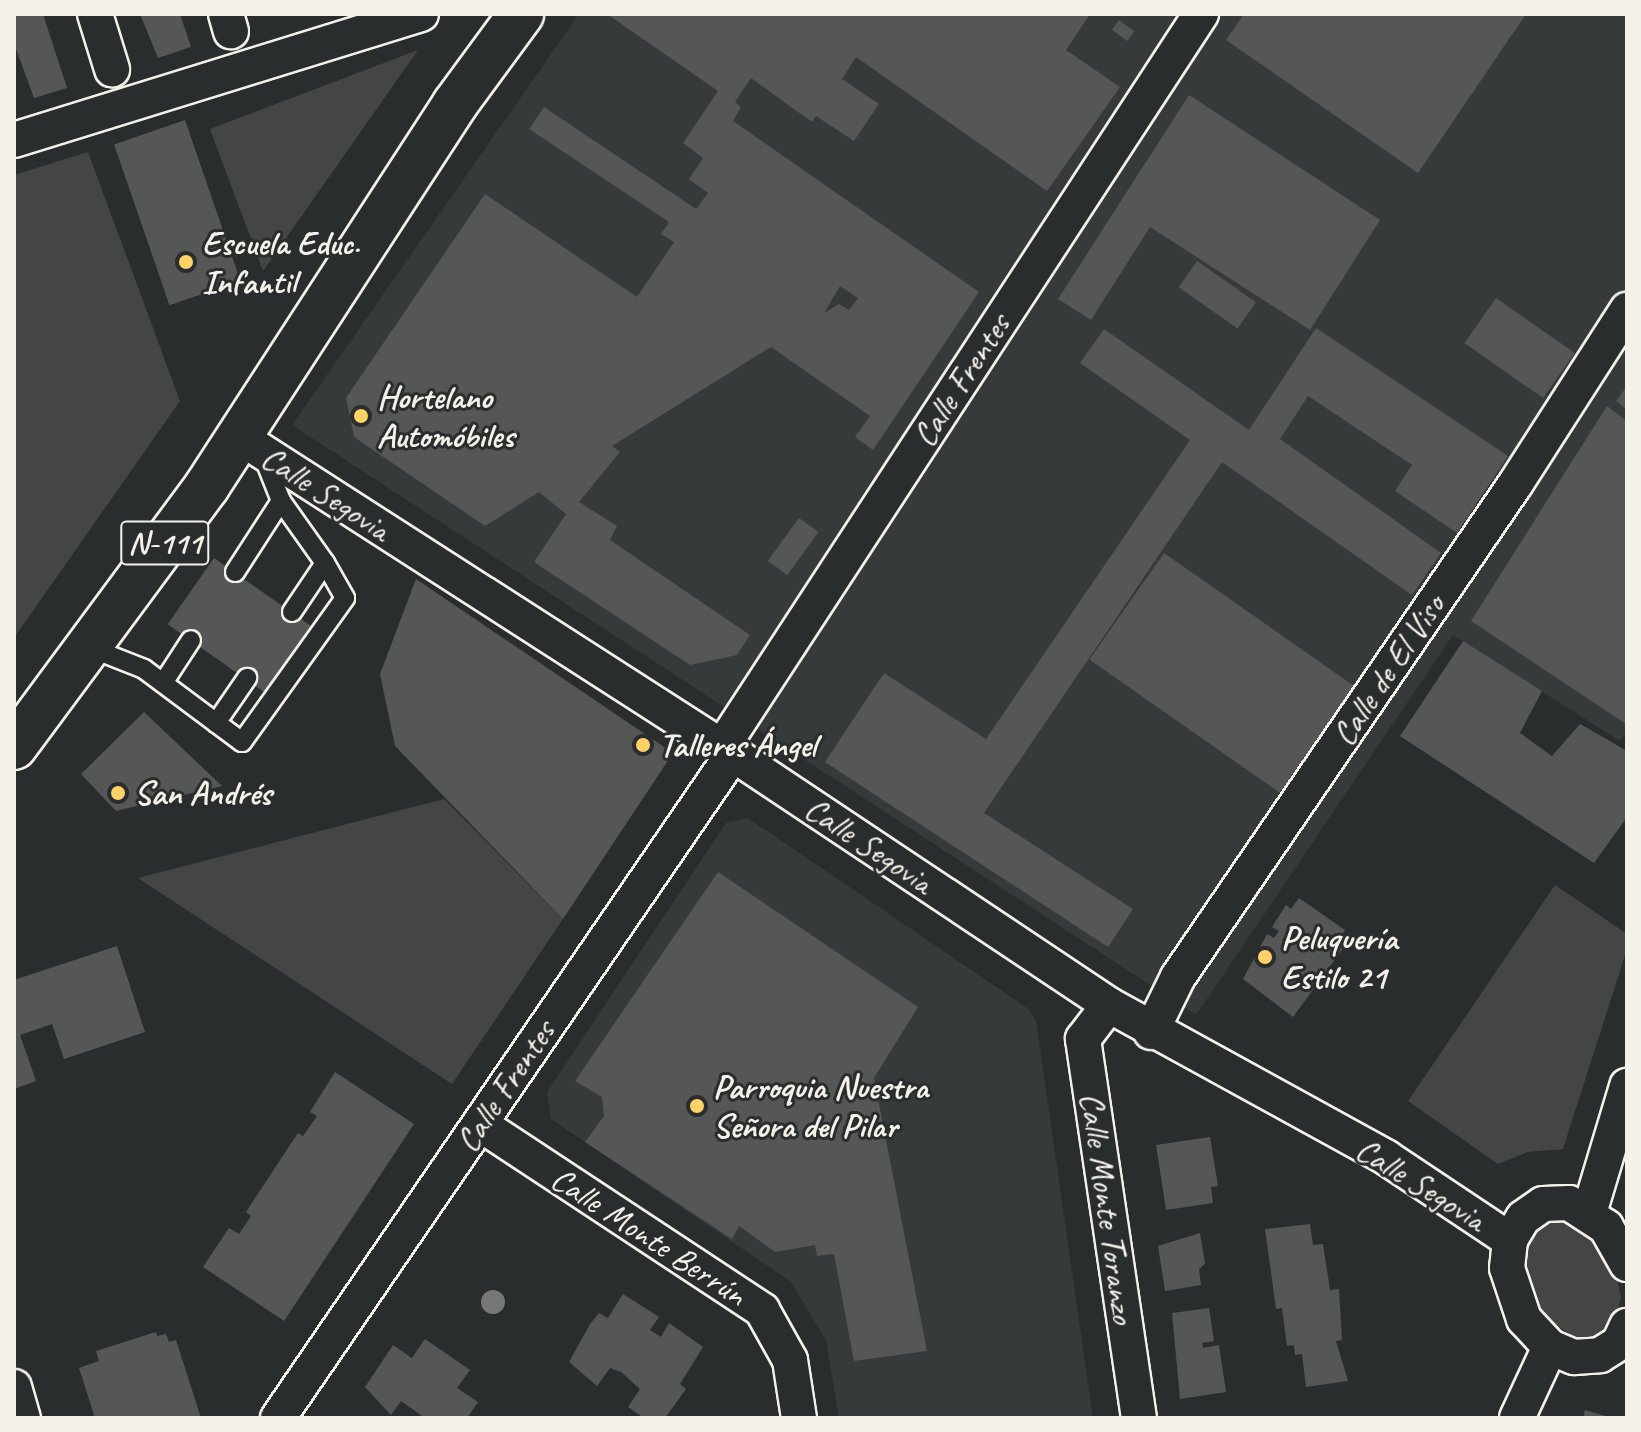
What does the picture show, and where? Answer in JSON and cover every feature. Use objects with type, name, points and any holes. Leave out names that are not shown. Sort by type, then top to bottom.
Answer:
[{"type":"main road","points":[[14,707],[45,676],[120,577],[499,14]]},
{"type":"main road","name":"N-111","points":[[91,648],[250,444],[455,104],[521,14]]},
{"type":"main road","points":[[14,747],[91,648]]},
{"type":"street","points":[[95,14],[112,69]]},
{"type":"street","points":[[14,140],[421,14]]},
{"type":"street","name":"Calle Frentes","points":[[278,1418],[480,1124],[727,750],[1201,14]]},
{"type":"street","name":"Calle de El Viso","points":[[1151,1032],[1178,977],[1516,483],[1627,310]]},
{"type":"street","name":"Calle Segovia","points":[[250,444],[727,750],[1151,1032],[1387,1158],[1510,1240]]},
{"type":"street","name":"Calle Monte Toranzo","points":[[1109,1005],[1083,1039],[1139,1418]]},
{"type":"street","points":[[1589,1213],[1627,1086]]},
{"type":"street","name":"Calle Monte Berrún","points":[[480,1124],[762,1310],[790,1360],[799,1418]]},
{"type":"street","points":[[1624,1340],[1600,1355],[1574,1357],[1550,1347],[1524,1319],[1512,1295],[1507,1268],[1510,1240],[1523,1218],[1543,1204],[1569,1203],[1589,1213],[1614,1239],[1627,1264]]},
{"type":"street","points":[[1517,1418],[1550,1347]]},
{"type":"street","points":[[14,1387],[23,1418]]},
{"type":"lane","points":[[91,648],[144,669],[242,742],[345,598],[325,563],[281,501],[250,444]]},
{"type":"lane","points":[[235,572],[281,501]]},
{"type":"lane","points":[[292,612],[325,563]]},
{"type":"lane","points":[[163,683],[191,640]]},
{"type":"lane","points":[[216,723],[247,678]]},
{"type":"shaded area","points":[[579,14],[1627,14],[1627,731],[1620,741],[1453,635],[1196,1015],[292,425]]},
{"type":"shaded area","points":[[418,50],[263,271],[210,129]]},
{"type":"shaded area","points":[[88,152],[180,401],[14,638],[14,175]]},
{"type":"shaded area","points":[[444,799],[563,919],[452,1084],[138,878]]},
{"type":"shaded area","points":[[748,818],[1027,1008],[1036,1020],[1093,1418],[839,1418],[826,1340],[790,1281],[551,1119],[547,1092],[726,823]]},
{"type":"shaded area","points":[[1555,885],[1627,934],[1627,949],[1563,1149],[1528,1152],[1498,1164],[1408,1101]]},
{"type":"shaded area","points":[[1562,1217],[1594,1235],[1616,1275],[1621,1297],[1612,1334],[1585,1344],[1542,1316],[1523,1278],[1526,1230],[1536,1221]]},
{"type":"building","points":[[14,14],[43,14],[67,88],[34,98],[15,46]]},
{"type":"building","points":[[140,14],[180,14],[191,47],[158,58]]},
{"type":"building","points":[[607,14],[1090,14],[1066,50],[1120,87],[1047,191],[856,57],[842,79],[879,104],[854,141],[816,116],[812,122],[751,78],[735,102],[741,107],[733,121],[979,292],[873,450],[855,437],[870,416],[771,347],[612,446],[620,452],[579,502],[617,526],[610,540],[750,635],[737,655],[690,665],[534,562],[566,514],[539,492],[485,526],[354,437],[346,398],[485,194],[637,297],[674,242],[661,234],[669,222],[529,129],[544,107],[696,209],[708,193],[689,179],[703,158],[683,143],[718,91]],"holes":[[[840,286],[858,298],[849,310],[839,304],[824,313]]]},
{"type":"building","points":[[1244,14],[1526,14],[1418,173],[1226,40]]},
{"type":"building","points":[[1119,20],[1134,31],[1127,41],[1112,30]]},
{"type":"building","points":[[1189,95],[1380,220],[1310,330],[1150,227],[1091,320],[1058,299]]},
{"type":"building","points":[[185,120],[240,281],[169,305],[114,144]]},
{"type":"building","points":[[1197,261],[1256,302],[1238,329],[1179,287]]},
{"type":"building","points":[[1496,298],[1575,353],[1543,398],[1464,343]]},
{"type":"building","points":[[1316,328],[1508,456],[1457,533],[1395,491],[1412,465],[1308,396],[1280,439],[1441,553],[1412,595],[1222,462],[984,813],[1133,909],[1108,947],[825,762],[884,673],[986,739],[1190,440],[1080,363],[1104,329],[1249,430]]},
{"type":"building","points":[[1627,386],[1627,410],[1616,401]]},
{"type":"building","points":[[1607,406],[1627,421],[1626,724],[1471,621]]},
{"type":"building","points":[[799,518],[818,532],[787,575],[768,561]]},
{"type":"building","points":[[1164,553],[1354,686],[1279,793],[1089,659]]},
{"type":"building","points":[[214,558],[311,626],[264,692],[168,624]]},
{"type":"building","points":[[416,579],[673,753],[563,919],[395,746],[380,674]]},
{"type":"building","points":[[1463,641],[1542,691],[1520,733],[1552,756],[1580,724],[1627,751],[1627,817],[1594,863],[1400,736]]},
{"type":"building","points":[[144,712],[222,786],[116,811],[81,774]]},
{"type":"building","points":[[718,872],[918,1007],[874,1078],[927,1351],[854,1361],[834,1254],[817,1256],[815,1245],[775,1252],[739,1226],[732,1239],[585,1142],[604,1116],[602,1097],[575,1081]]},
{"type":"building","points":[[1299,898],[1345,930],[1338,943],[1344,947],[1293,1017],[1243,979],[1267,934],[1274,938],[1279,931],[1272,927],[1286,905],[1291,909]]},
{"type":"building","points":[[117,946],[145,1032],[64,1059],[52,1024],[20,1035],[36,1081],[14,1089],[14,980]]},
{"type":"building","points":[[335,1072],[414,1124],[284,1321],[203,1267],[229,1228],[239,1234],[251,1216],[246,1212],[298,1133],[303,1136],[317,1116],[310,1112]]},
{"type":"building","points":[[1210,1137],[1218,1186],[1211,1187],[1213,1203],[1166,1210],[1156,1145]]},
{"type":"building","points":[[1310,1224],[1313,1245],[1323,1244],[1330,1290],[1339,1289],[1342,1340],[1336,1341],[1348,1381],[1306,1387],[1302,1354],[1295,1355],[1294,1345],[1287,1346],[1282,1308],[1276,1309],[1265,1229]]},
{"type":"building","points":[[1200,1233],[1205,1264],[1199,1269],[1201,1285],[1165,1291],[1158,1246]]},
{"type":"building","points":[[623,1294],[659,1317],[650,1330],[661,1337],[669,1323],[703,1347],[680,1384],[686,1389],[665,1418],[644,1418],[628,1407],[640,1389],[621,1372],[610,1368],[597,1386],[569,1362],[590,1324],[599,1313],[608,1318]]},
{"type":"building","points":[[1209,1308],[1214,1341],[1202,1343],[1203,1348],[1219,1345],[1226,1392],[1180,1399],[1172,1313]]},
{"type":"building","points":[[156,1332],[157,1336],[166,1334],[169,1342],[176,1340],[201,1418],[95,1418],[79,1368],[99,1361],[96,1351]]},
{"type":"building","points":[[425,1339],[470,1370],[457,1388],[478,1402],[467,1418],[425,1418],[401,1401],[391,1415],[365,1387],[393,1345],[412,1358]]},
{"type":"building","points":[[1585,1410],[1609,1417],[1609,1418],[1583,1418]]},
{"type":"place","name":"Escuela Educ. Infantil","points":[[186,262]]},
{"type":"place","name":"Hortelano Automóbiles","points":[[361,416]]},
{"type":"place","name":"Talleres Ángel","points":[[643,745]]},
{"type":"place","name":"San Andrés","points":[[118,793]]},
{"type":"place","name":"Peluquería Estilo 21","points":[[1265,957]]},
{"type":"place","name":"Parroquia Nuestra Señora del Pilar","points":[[697,1106]]}]
